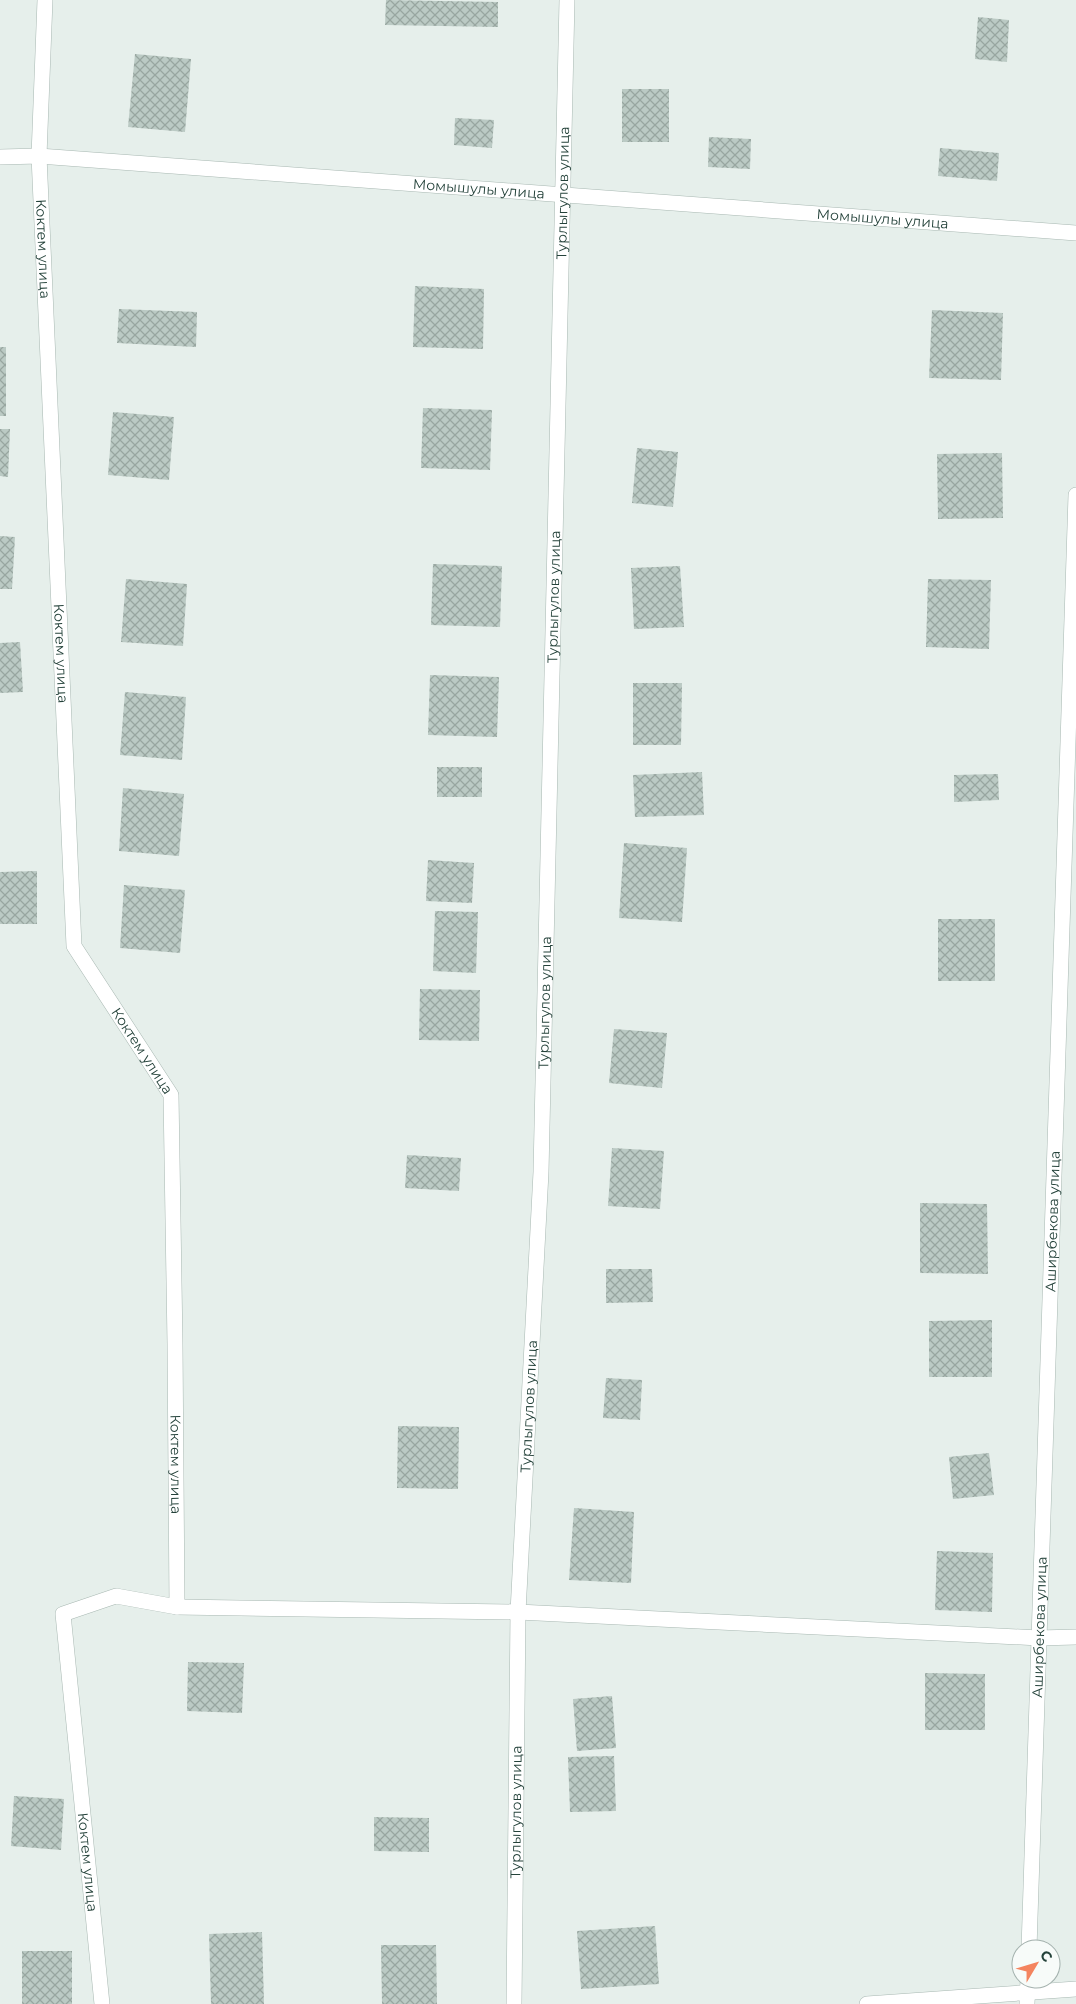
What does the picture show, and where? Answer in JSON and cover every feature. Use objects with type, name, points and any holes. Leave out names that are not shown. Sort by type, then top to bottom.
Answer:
[{"type":"street","name":"Коктем улица","points":[[44,0],[39,156],[74,946],[170,1095],[175,1334],[177,1607],[116,1596],[63,1614],[102,2004]]},
{"type":"street","name":"Турлыгулов улица","points":[[514,2004],[518,1612],[541,1172],[567,0]]},
{"type":"street","name":"Момышулы улица","points":[[0,157],[39,156],[1076,233]]},
{"type":"street","name":"Аширбекова улица","points":[[1028,1939],[1076,495]]},
{"type":"street","points":[[177,1607],[518,1612],[1039,1638],[1076,1637]]},
{"type":"street","points":[[867,2004],[1076,1989]]},
{"type":"building","points":[[386,0],[498,2],[498,27],[385,25]]},
{"type":"building","points":[[978,17],[1009,20],[1007,62],[975,59]]},
{"type":"building","points":[[135,54],[191,59],[185,132],[128,127]]},
{"type":"building","points":[[622,89],[669,89],[669,142],[622,142]]},
{"type":"building","points":[[455,118],[494,120],[492,148],[454,145]]},
{"type":"building","points":[[709,137],[751,139],[750,169],[708,167]]},
{"type":"building","points":[[940,148],[999,153],[997,181],[938,176]]},
{"type":"building","points":[[415,286],[484,289],[483,349],[413,347]]},
{"type":"building","points":[[119,309],[197,312],[196,347],[117,343]]},
{"type":"building","points":[[932,310],[1003,313],[1001,380],[929,378]]},
{"type":"building","points":[[0,347],[6,347],[6,416],[0,416]]},
{"type":"building","points":[[423,408],[492,410],[490,470],[421,468]]},
{"type":"building","points":[[113,412],[174,417],[169,480],[108,475]]},
{"type":"building","points":[[0,429],[10,429],[8,477],[0,476]]},
{"type":"building","points":[[637,448],[678,452],[673,507],[632,503]]},
{"type":"building","points":[[1002,453],[1003,518],[938,519],[937,454]]},
{"type":"building","points":[[0,536],[15,537],[12,589],[0,589]]},
{"type":"building","points":[[433,564],[502,566],[500,627],[431,625]]},
{"type":"building","points":[[680,566],[684,627],[634,629],[631,568]]},
{"type":"building","points":[[126,579],[187,584],[183,646],[121,642]]},
{"type":"building","points":[[928,579],[991,580],[989,649],[926,647]]},
{"type":"building","points":[[20,642],[23,692],[0,693],[0,643]]},
{"type":"building","points":[[430,675],[499,677],[497,737],[428,735]]},
{"type":"building","points":[[633,683],[682,683],[681,745],[633,745]]},
{"type":"building","points":[[125,692],[186,697],[182,760],[120,755]]},
{"type":"building","points":[[437,767],[482,767],[482,797],[437,797]]},
{"type":"building","points":[[702,772],[704,815],[635,817],[633,775]]},
{"type":"building","points":[[998,774],[999,800],[954,802],[954,775]]},
{"type":"building","points":[[123,788],[184,794],[179,856],[119,851]]},
{"type":"building","points":[[624,843],[687,848],[682,922],[619,918]]},
{"type":"building","points":[[428,860],[474,863],[472,903],[426,901]]},
{"type":"building","points":[[37,871],[37,924],[0,924],[0,872]]},
{"type":"building","points":[[124,885],[185,890],[180,953],[120,948]]},
{"type":"building","points":[[435,911],[478,912],[476,973],[433,971]]},
{"type":"building","points":[[938,919],[995,919],[995,981],[938,981]]},
{"type":"building","points":[[420,989],[480,990],[479,1041],[419,1040]]},
{"type":"building","points":[[614,1029],[667,1033],[662,1088],[609,1083]]},
{"type":"building","points":[[612,1148],[664,1151],[660,1209],[608,1206]]},
{"type":"building","points":[[407,1155],[461,1158],[459,1191],[405,1188]]},
{"type":"building","points":[[920,1203],[987,1204],[988,1274],[920,1273]]},
{"type":"building","points":[[606,1269],[652,1269],[653,1302],[606,1303]]},
{"type":"building","points":[[992,1320],[992,1377],[929,1377],[929,1321]]},
{"type":"building","points":[[606,1378],[642,1380],[640,1420],[603,1418]]},
{"type":"building","points":[[398,1426],[459,1427],[458,1489],[397,1488]]},
{"type":"building","points":[[989,1453],[994,1495],[953,1499],[949,1457]]},
{"type":"building","points":[[574,1508],[634,1512],[631,1583],[569,1580]]},
{"type":"building","points":[[937,1551],[993,1553],[992,1612],[935,1610]]},
{"type":"building","points":[[188,1662],[244,1663],[242,1713],[187,1711]]},
{"type":"building","points":[[925,1673],[985,1674],[985,1730],[925,1730]]},
{"type":"building","points":[[612,1696],[616,1748],[577,1751],[573,1699]]},
{"type":"building","points":[[614,1756],[616,1811],[570,1812],[568,1757]]},
{"type":"building","points":[[14,1796],[64,1799],[61,1850],[11,1846]]},
{"type":"building","points":[[374,1817],[429,1818],[429,1852],[374,1851]]},
{"type":"building","points":[[655,1926],[659,1984],[581,1989],[577,1931]]},
{"type":"building","points":[[262,1932],[264,2004],[211,2004],[209,1934]]},
{"type":"building","points":[[381,1945],[436,1945],[437,2004],[382,2004]]},
{"type":"building","points":[[22,1951],[72,1951],[72,2004],[22,2004]]}]
